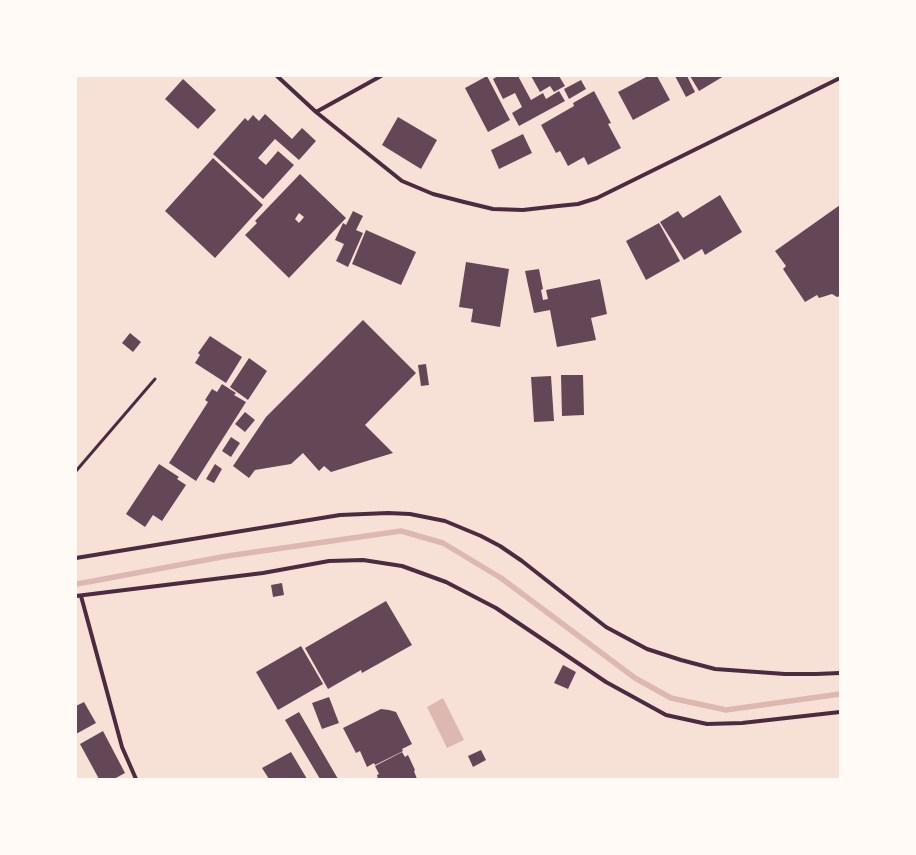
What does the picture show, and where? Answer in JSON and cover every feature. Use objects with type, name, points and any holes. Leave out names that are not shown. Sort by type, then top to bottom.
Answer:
[{"type":"street","points":[[277,76],[316,112],[402,181],[433,194],[493,209],[523,210],[578,204],[598,198],[840,78]]},
{"type":"street","points":[[316,112],[381,76]]},
{"type":"street","points":[[76,558],[340,515],[388,513],[410,514],[445,521],[481,536],[500,546],[522,561],[606,627],[646,649],[715,669],[785,674],[840,673]]},
{"type":"street","points":[[136,779],[122,747],[78,596],[263,573],[329,561],[363,560],[386,563],[402,566],[446,582],[496,608],[606,682],[666,715],[707,724],[742,723],[840,712]]},
{"type":"lane","points":[[76,471],[155,379]]},
{"type":"shaded area","points":[[443,698],[464,740],[447,748],[427,707]]},
{"type":"building","points":[[487,76],[510,120],[488,132],[465,88]]},
{"type":"building","points":[[498,76],[518,76],[531,100],[543,93],[546,99],[559,91],[565,101],[519,126],[512,113],[522,107],[515,93],[503,99],[493,79]]},
{"type":"building","points":[[531,76],[559,76],[565,86],[554,92],[550,86],[540,92]]},
{"type":"building","points":[[648,76],[657,76],[670,100],[633,120],[618,92]]},
{"type":"building","points":[[675,76],[687,76],[695,92],[686,97]]},
{"type":"building","points":[[690,76],[724,76],[699,91]]},
{"type":"building","points":[[183,79],[216,110],[198,129],[165,99]]},
{"type":"building","points":[[581,80],[586,89],[569,99],[564,89]]},
{"type":"building","points":[[594,91],[611,123],[608,124],[621,148],[588,165],[584,157],[568,166],[560,151],[556,153],[541,125],[574,106],[573,103]]},
{"type":"building","points":[[265,114],[292,139],[302,128],[316,141],[299,160],[275,139],[258,158],[266,165],[278,151],[294,165],[263,199],[213,154],[245,118],[248,121],[253,115],[259,121]]},
{"type":"building","points":[[398,117],[437,140],[421,169],[382,145]]},
{"type":"building","points":[[523,134],[532,153],[499,169],[491,150]]},
{"type":"building","points":[[213,158],[263,205],[215,258],[165,211]]},
{"type":"building","points":[[300,174],[346,218],[289,278],[245,235],[257,223],[255,221]],"holes":[[[299,213],[304,217],[299,223],[295,219]]]},
{"type":"building","points":[[720,195],[742,232],[705,255],[702,249],[684,260],[660,222],[678,211],[683,218]]},
{"type":"building","points":[[840,205],[840,296],[837,297],[832,294],[819,298],[817,295],[805,302],[783,269],[786,266],[775,251]]},
{"type":"building","points":[[353,211],[363,216],[356,230],[363,233],[348,267],[336,261],[344,244],[335,240],[343,223],[346,225]]},
{"type":"building","points":[[659,223],[680,261],[646,280],[626,241]]},
{"type":"building","points":[[366,230],[416,252],[401,285],[352,264]]},
{"type":"building","points":[[466,262],[509,269],[500,327],[471,322],[473,309],[459,307]]},
{"type":"building","points":[[539,269],[543,289],[541,290],[543,300],[548,299],[546,290],[600,279],[607,314],[591,318],[596,340],[557,347],[550,310],[534,313],[525,271]]},
{"type":"building","points":[[363,320],[416,373],[365,425],[393,453],[331,472],[324,466],[319,471],[303,453],[291,464],[255,470],[249,478],[233,466],[266,417]]},
{"type":"building","points":[[130,333],[141,342],[133,352],[122,343]]},
{"type":"building","points":[[210,336],[242,357],[226,383],[195,363],[200,355],[198,353]]},
{"type":"building","points":[[249,358],[267,371],[248,400],[230,387]]},
{"type":"building","points":[[426,364],[429,385],[421,386],[418,365]]},
{"type":"building","points":[[561,375],[583,375],[584,415],[562,416]]},
{"type":"building","points":[[551,376],[554,421],[534,422],[531,377]]},
{"type":"building","points":[[222,384],[236,393],[234,395],[246,402],[196,481],[169,463],[208,402],[205,400],[212,389],[217,392]]},
{"type":"building","points":[[245,412],[255,420],[245,432],[235,424]]},
{"type":"building","points":[[231,437],[240,443],[231,457],[222,451]]},
{"type":"building","points":[[159,464],[179,477],[177,479],[186,485],[162,521],[153,515],[145,527],[126,514]]},
{"type":"building","points":[[215,464],[222,469],[214,483],[206,479]]},
{"type":"building","points":[[282,583],[284,595],[273,597],[271,585]]},
{"type":"building","points":[[386,601],[412,645],[362,673],[361,670],[328,689],[305,648]]},
{"type":"building","points":[[301,646],[323,684],[278,710],[256,672]]},
{"type":"building","points":[[563,665],[576,672],[568,689],[554,683]]},
{"type":"building","points":[[329,697],[339,723],[322,729],[312,703]]},
{"type":"building","points":[[84,702],[96,723],[76,734],[76,706]]},
{"type":"building","points":[[381,709],[396,712],[412,744],[402,749],[403,751],[375,765],[374,763],[367,767],[360,751],[356,753],[343,728]]},
{"type":"building","points":[[299,712],[338,779],[320,779],[285,720]]},
{"type":"building","points":[[103,731],[125,773],[114,779],[99,779],[80,744]]},
{"type":"building","points":[[481,750],[486,760],[473,767],[468,756]]},
{"type":"building","points":[[291,752],[307,779],[269,779],[262,768]]},
{"type":"building","points":[[402,752],[405,757],[408,755],[415,770],[417,779],[378,779],[377,775],[379,774],[375,766]]},
{"type":"waterway","points":[[76,584],[227,556],[401,531],[443,543],[501,578],[635,678],[671,698],[726,710],[840,694]]}]
